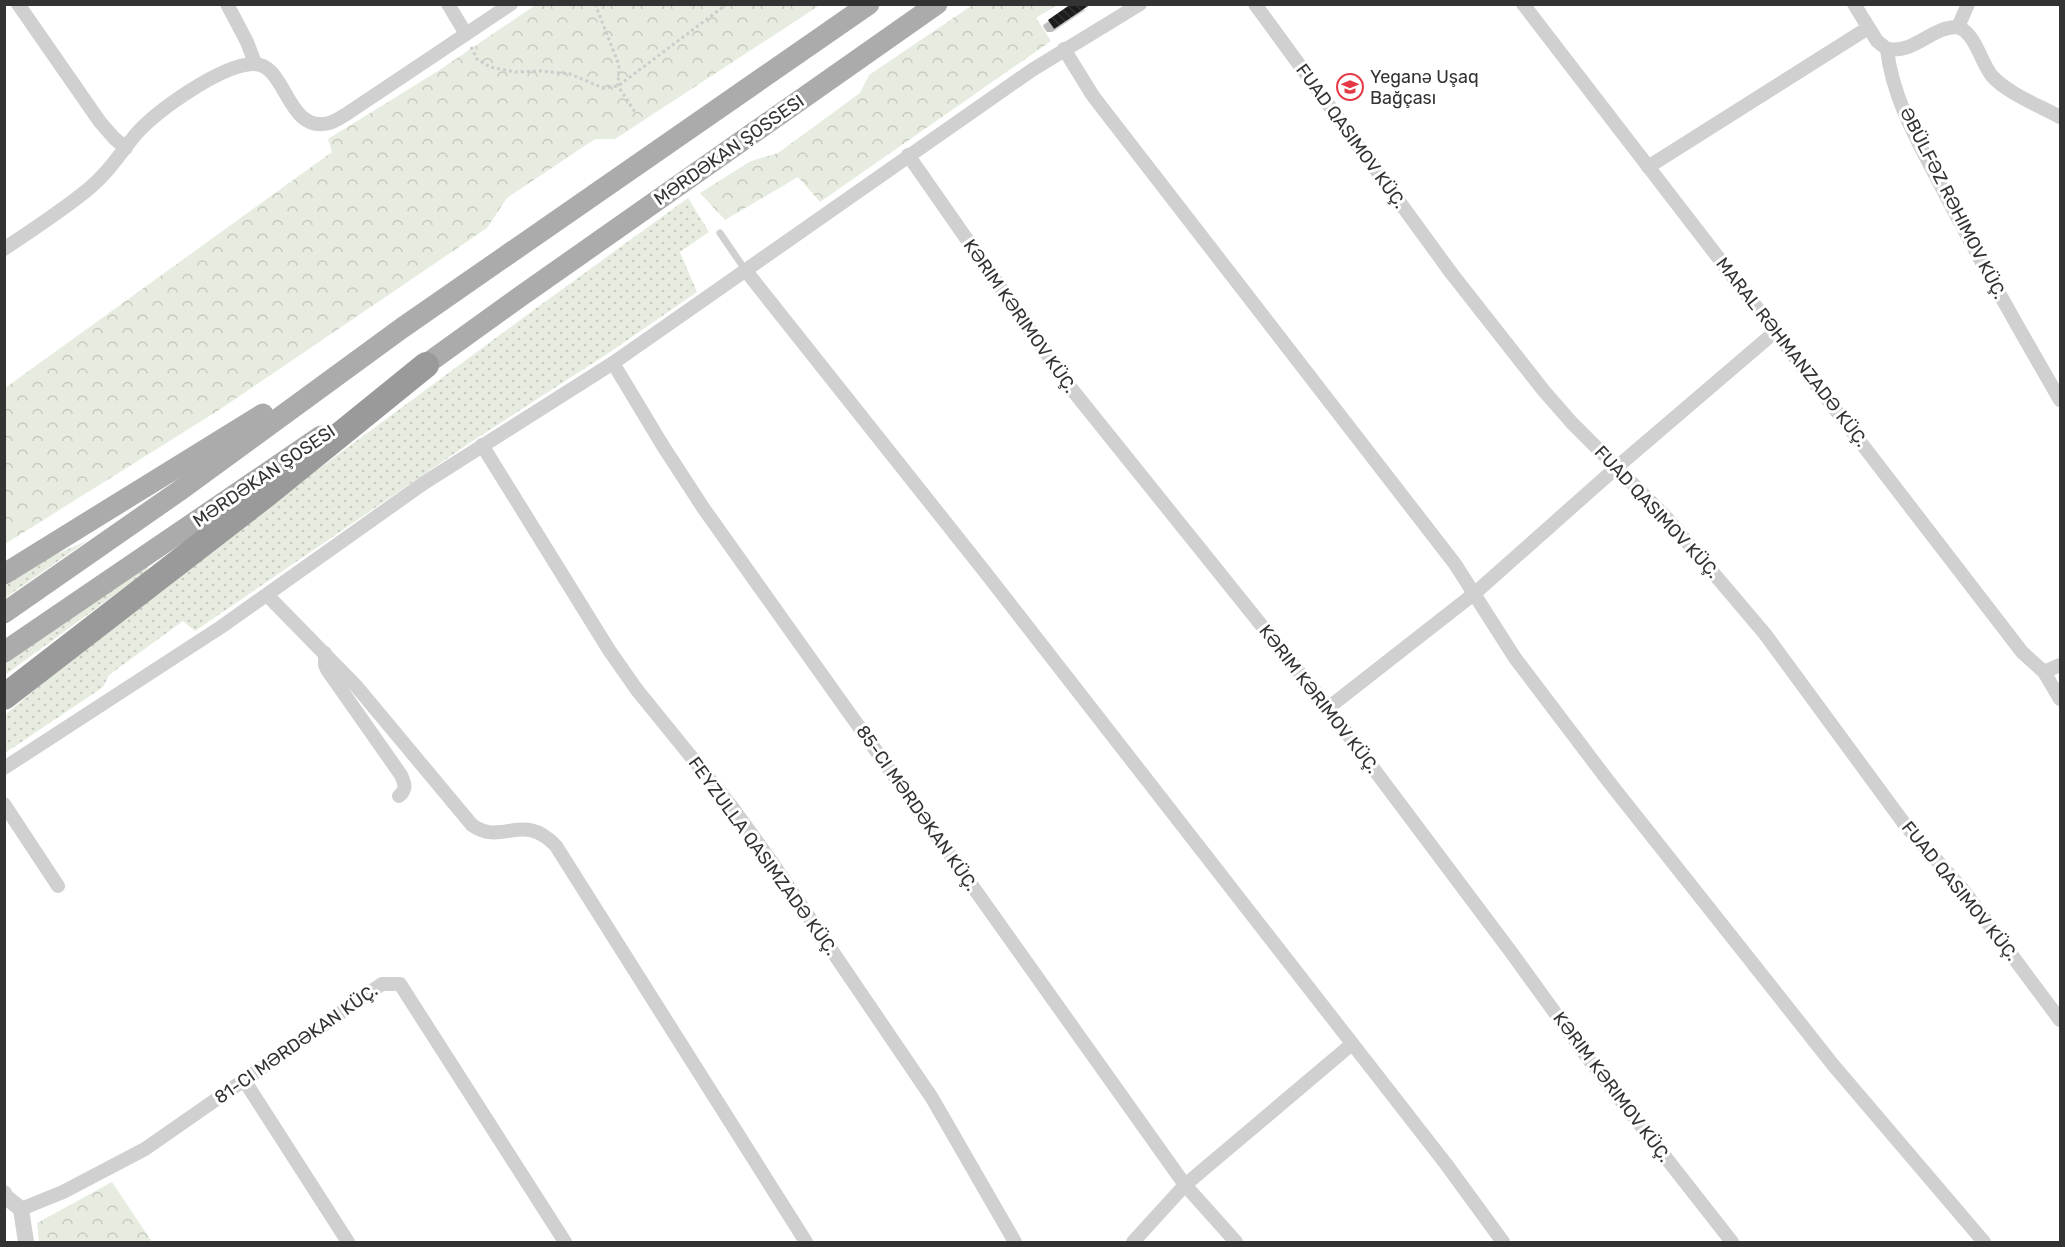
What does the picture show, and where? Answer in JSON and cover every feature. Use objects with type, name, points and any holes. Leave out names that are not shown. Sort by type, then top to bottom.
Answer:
[{"type":"highway","points":[[4,697],[268,493],[426,365]]},
{"type":"main road","name":"MƏRDƏKAN ŞOSESI","points":[[4,613],[179,491],[402,328],[870,4]]},
{"type":"main road","name":"MƏRDƏKAN ŞOSSESI","points":[[521,296],[937,4]]},
{"type":"main road","name":"MƏRDƏKAN ŞOSESI","points":[[4,652],[426,365],[521,296]]},
{"type":"main road","points":[[4,574],[402,328]]},
{"type":"street","points":[[18,4],[100,122],[126,148]]},
{"type":"street","points":[[227,4],[255,63]]},
{"type":"street","points":[[448,4],[466,34]]},
{"type":"street","points":[[4,249],[87,191],[137,134],[168,106],[222,73],[237,66],[255,63],[265,67],[273,74],[296,110],[306,121],[316,124],[329,123],[345,115],[511,4]]},
{"type":"street","points":[[4,768],[267,595],[424,483],[613,363],[908,155],[1064,50],[1140,4]]},
{"type":"street","points":[[1255,4],[1452,274],[1544,391],[1572,423],[1665,516],[1765,634],[1906,826],[1971,900],[2061,1020]]},
{"type":"street","name":"MARAL RƏHMANZADƏ KÜÇ.","points":[[1523,4],[2022,652],[2044,672],[2061,699]]},
{"type":"street","points":[[1854,4],[1877,41],[1887,49],[1903,49],[1942,29],[1958,27],[1968,33],[1991,75],[2001,84],[2061,117]]},
{"type":"street","points":[[1958,27],[1968,4]]},
{"type":"street","points":[[1648,167],[1868,28]]},
{"type":"street","name":"ƏBÜLFƏZ RƏHIMOV KÜÇ.","points":[[1887,49],[1893,82],[1921,148],[1977,257],[2061,400]]},
{"type":"street","points":[[1064,50],[1093,96],[1430,532],[1475,593],[1515,658],[1609,782],[1834,1066],[1984,1242]]},
{"type":"street","name":"KƏRIM KƏRIMOV KÜÇ.","points":[[908,155],[1070,387],[1328,708],[1587,1057],[1732,1242]]},
{"type":"street","points":[[746,271],[985,572],[1503,1242]]},
{"type":"street","points":[[1328,708],[1475,593],[1617,467],[1776,331]]},
{"type":"street","name":"85-CI MƏRDƏKAN KÜÇ.","points":[[613,363],[704,509],[1185,1185],[1236,1242]]},
{"type":"street","points":[[482,445],[609,650],[637,690],[732,807],[771,861],[925,1088],[1015,1242]]},
{"type":"street","points":[[267,595],[357,687],[471,825],[480,831],[493,833],[534,829],[546,835],[556,846],[806,1242]]},
{"type":"street","points":[[325,653],[325,665],[328,670],[401,775],[405,785],[404,792],[399,796]]},
{"type":"street","points":[[2044,672],[2061,665]]},
{"type":"street","points":[[4,804],[58,886]]},
{"type":"street","name":"81-CI MƏRDƏKAN KÜÇ.","points":[[21,1209],[63,1192],[145,1149],[381,984],[400,984],[565,1242]]},
{"type":"street","points":[[1133,1242],[1185,1185],[1352,1044]]},
{"type":"street","points":[[244,1080],[348,1242]]},
{"type":"street","points":[[4,1193],[21,1209],[26,1242]]},
{"type":"lane","points":[[720,233],[746,271]]},
{"type":"path","points":[[595,4],[619,66],[618,86],[635,112]]},
{"type":"path","points":[[466,34],[477,59],[490,67],[515,72],[541,71],[570,74],[603,87],[618,86],[727,4]]},
{"type":"green space","points":[[537,4],[820,5],[615,139],[595,139],[507,198],[487,228],[219,410],[5,544],[5,388],[332,152],[328,139],[438,71]]},
{"type":"green space","points":[[974,4],[1057,5],[1036,18],[1051,41],[820,202],[798,177],[725,220],[700,193],[751,161],[778,153],[860,93],[869,75]]},
{"type":"green space","points":[[688,198],[709,232],[680,252],[697,292],[610,352],[477,438],[195,631],[183,621],[109,675],[103,687],[5,753],[5,715],[80,652],[236,530]]},
{"type":"green space","points":[[87,541],[5,598],[5,586],[47,558]]},
{"type":"green space","points":[[148,564],[147,571],[5,675],[5,662]]},
{"type":"green space","points":[[112,1182],[152,1242],[39,1242],[37,1223]]},
{"type":"building","points":[[1071,4],[1091,4],[1054,29],[1048,20]]},
{"type":"place","name":"Yeganə Uşaq Bağçası","points":[[1350,87]]}]
